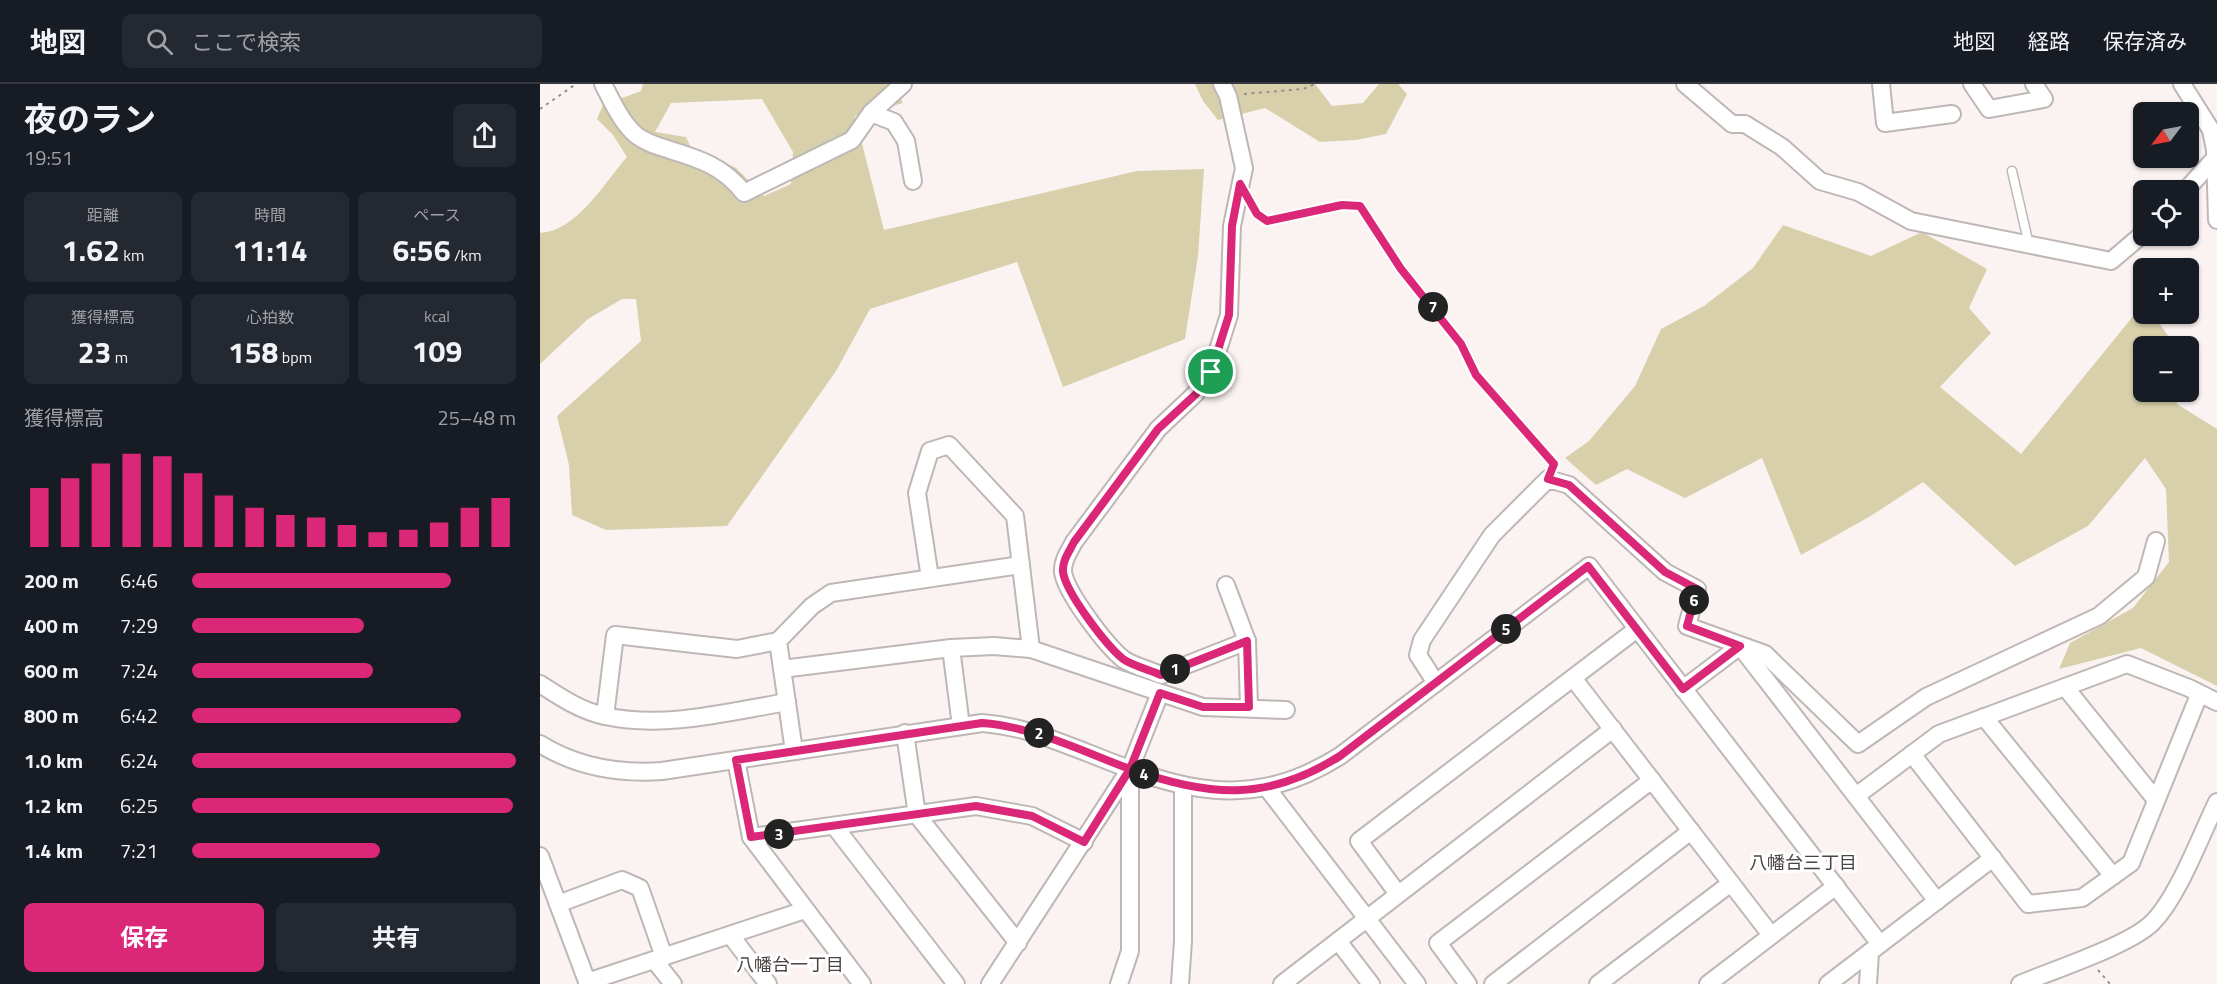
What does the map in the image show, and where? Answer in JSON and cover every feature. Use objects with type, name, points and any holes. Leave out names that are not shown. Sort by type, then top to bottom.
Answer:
[{"type":"street","points":[[603,84],[619,113],[635,134],[648,143],[696,159],[731,176],[744,193],[852,140],[871,113],[903,84]]},
{"type":"street","points":[[1685,84],[1732,124],[1745,124],[1782,147],[1820,181],[1858,192],[1911,221],[2111,261],[2133,242]]},
{"type":"street","points":[[1881,84],[1885,123],[1952,114]]},
{"type":"street","points":[[1972,84],[1989,109],[2044,99],[2034,84]]},
{"type":"street","points":[[2182,84],[2211,130],[2215,158],[2217,220]]},
{"type":"street","points":[[1225,90],[1244,168],[1232,226],[1229,315],[1211,372],[1196,394],[1158,429],[1081,533],[1064,563],[1063,573],[1070,592],[1081,609],[1124,659],[1161,675],[1247,641]]},
{"type":"street","points":[[871,113],[894,122],[906,141],[913,181]]},
{"type":"street","points":[[2195,180],[2215,158]]},
{"type":"street","points":[[930,578],[916,493],[930,451],[949,445],[1015,516],[1031,649]]},
{"type":"street","points":[[1436,683],[1418,655],[1422,640],[1492,535],[1548,479],[1569,485],[1665,572],[1697,589],[1687,626],[1765,654],[1858,744],[1926,697],[2099,616],[2146,577],[2157,541]]},
{"type":"street","points":[[605,716],[615,634],[737,649],[778,641],[812,606],[831,593],[1021,565]]},
{"type":"street","points":[[540,744],[573,760],[629,773],[736,760],[982,723],[1010,725],[1183,786],[1209,790],[1267,788],[1296,780],[1320,769],[1588,566],[1836,886],[1875,948],[1868,984]]},
{"type":"street","points":[[1226,585],[1247,641],[1249,707]]},
{"type":"street","points":[[1398,894],[1359,841],[1637,629]]},
{"type":"street","points":[[778,641],[794,751]]},
{"type":"street","points":[[782,669],[951,648],[994,646],[1031,649],[1203,707],[1286,710]]},
{"type":"street","points":[[1683,689],[1740,646]]},
{"type":"street","points":[[1740,646],[1937,901]]},
{"type":"street","points":[[951,648],[961,726]]},
{"type":"street","points":[[1856,796],[1939,734],[2132,664],[2217,702]]},
{"type":"street","points":[[1573,678],[1772,935]]},
{"type":"street","points":[[540,684],[570,703],[605,716],[665,722],[787,702]]},
{"type":"street","points":[[2065,687],[2157,800]]},
{"type":"street","points":[[990,984],[1130,769],[1160,693]]},
{"type":"street","points":[[1912,754],[2028,904],[2082,898],[2131,863],[2199,695]]},
{"type":"street","points":[[1984,717],[2113,876]]},
{"type":"street","points":[[1282,984],[1613,729]]},
{"type":"street","points":[[905,733],[917,815],[1018,943]]},
{"type":"street","points":[[736,760],[751,837],[862,984]]},
{"type":"street","points":[[1119,984],[1130,951],[1130,769]]},
{"type":"street","points":[[1468,984],[1438,944],[1652,780]]},
{"type":"street","points":[[1180,984],[1183,941],[1183,786]]},
{"type":"street","points":[[1267,788],[1417,984]]},
{"type":"street","points":[[2020,984],[2123,942],[2153,922],[2175,888],[2217,802]]},
{"type":"street","points":[[751,837],[976,806],[1032,816],[1084,842]]},
{"type":"street","points":[[834,826],[956,984]]},
{"type":"street","points":[[1493,984],[1691,831]]},
{"type":"street","points":[[540,856],[588,983],[805,910]]},
{"type":"street","points":[[1828,984],[1992,858]]},
{"type":"street","points":[[558,904],[622,880],[639,888],[660,959],[673,984]]},
{"type":"street","points":[[1598,984],[1731,883]]},
{"type":"street","points":[[1708,984],[1836,886]]},
{"type":"street","points":[[731,936],[768,984]]},
{"type":"street","points":[[1338,941],[1371,984]]},
{"type":"lane","points":[[2012,171],[2029,245]]},
{"type":"path","points":[[540,109],[576,84]]},
{"type":"path","points":[[1225,90],[1303,88],[1315,84]]},
{"type":"path","points":[[1240,184],[1257,214],[1267,221],[1342,205],[1360,206],[1401,269],[1461,344],[1476,375],[1554,464],[1548,479]]},
{"type":"shaded area","points":[[643,84],[893,84],[903,103],[855,116],[884,230],[1137,171],[1204,169],[1198,256],[1185,339],[1063,387],[1017,262],[870,309],[836,371],[727,526],[606,530],[572,515],[569,465],[557,416],[641,341],[636,299],[622,299],[588,319],[540,364],[540,233],[566,224],[578,215],[627,157],[613,135],[597,119],[603,105],[641,91]],"holes":[[[762,99],[793,152],[791,184],[764,196],[736,168],[690,146],[686,137],[655,132],[671,103]]]},
{"type":"shaded area","points":[[1195,84],[1315,84],[1332,106],[1363,103],[1379,84],[1398,84],[1407,94],[1386,134],[1356,140],[1320,142],[1265,108],[1218,120],[1203,101]]},
{"type":"shaded area","points":[[1783,225],[1871,256],[1922,232],[1987,269],[1969,308],[1991,333],[1940,387],[2021,454],[2133,316],[2133,324],[2160,324],[2168,336],[2133,336],[2133,402],[2177,402],[2217,429],[2217,686],[2141,648],[2059,669],[2070,643],[2133,608],[2169,562],[2166,489],[2145,458],[2088,526],[2015,566],[1923,482],[1869,517],[1801,555],[1762,458],[1685,498],[1627,469],[1596,485],[1565,458],[1589,441],[1635,386],[1661,329],[1704,306],[1753,268]]},
{"type":"district","name":"八幡台三丁目","points":[[1803,863]]},
{"type":"district","name":"八幡台一丁目","points":[[790,965]]},
{"type":"route","points":[[1211,372],[1206,383],[1196,394],[1158,429],[1074,542],[1064,563],[1063,573],[1070,592],[1081,609],[1124,659],[1161,675],[1247,641],[1249,707],[1203,707],[1160,693],[1130,769],[1036,733],[1010,725],[982,723],[736,760],[751,837],[976,806],[1032,816],[1084,842],[1130,769],[1164,781],[1198,789],[1246,790],[1274,787],[1296,780],[1320,769],[1340,756],[1588,566],[1683,689],[1740,646],[1687,626],[1697,589],[1665,572],[1569,485],[1548,479],[1554,464],[1476,375],[1461,344],[1401,269],[1360,206],[1342,205],[1267,221],[1257,214],[1240,184],[1232,226],[1229,315],[1211,372]]}]
